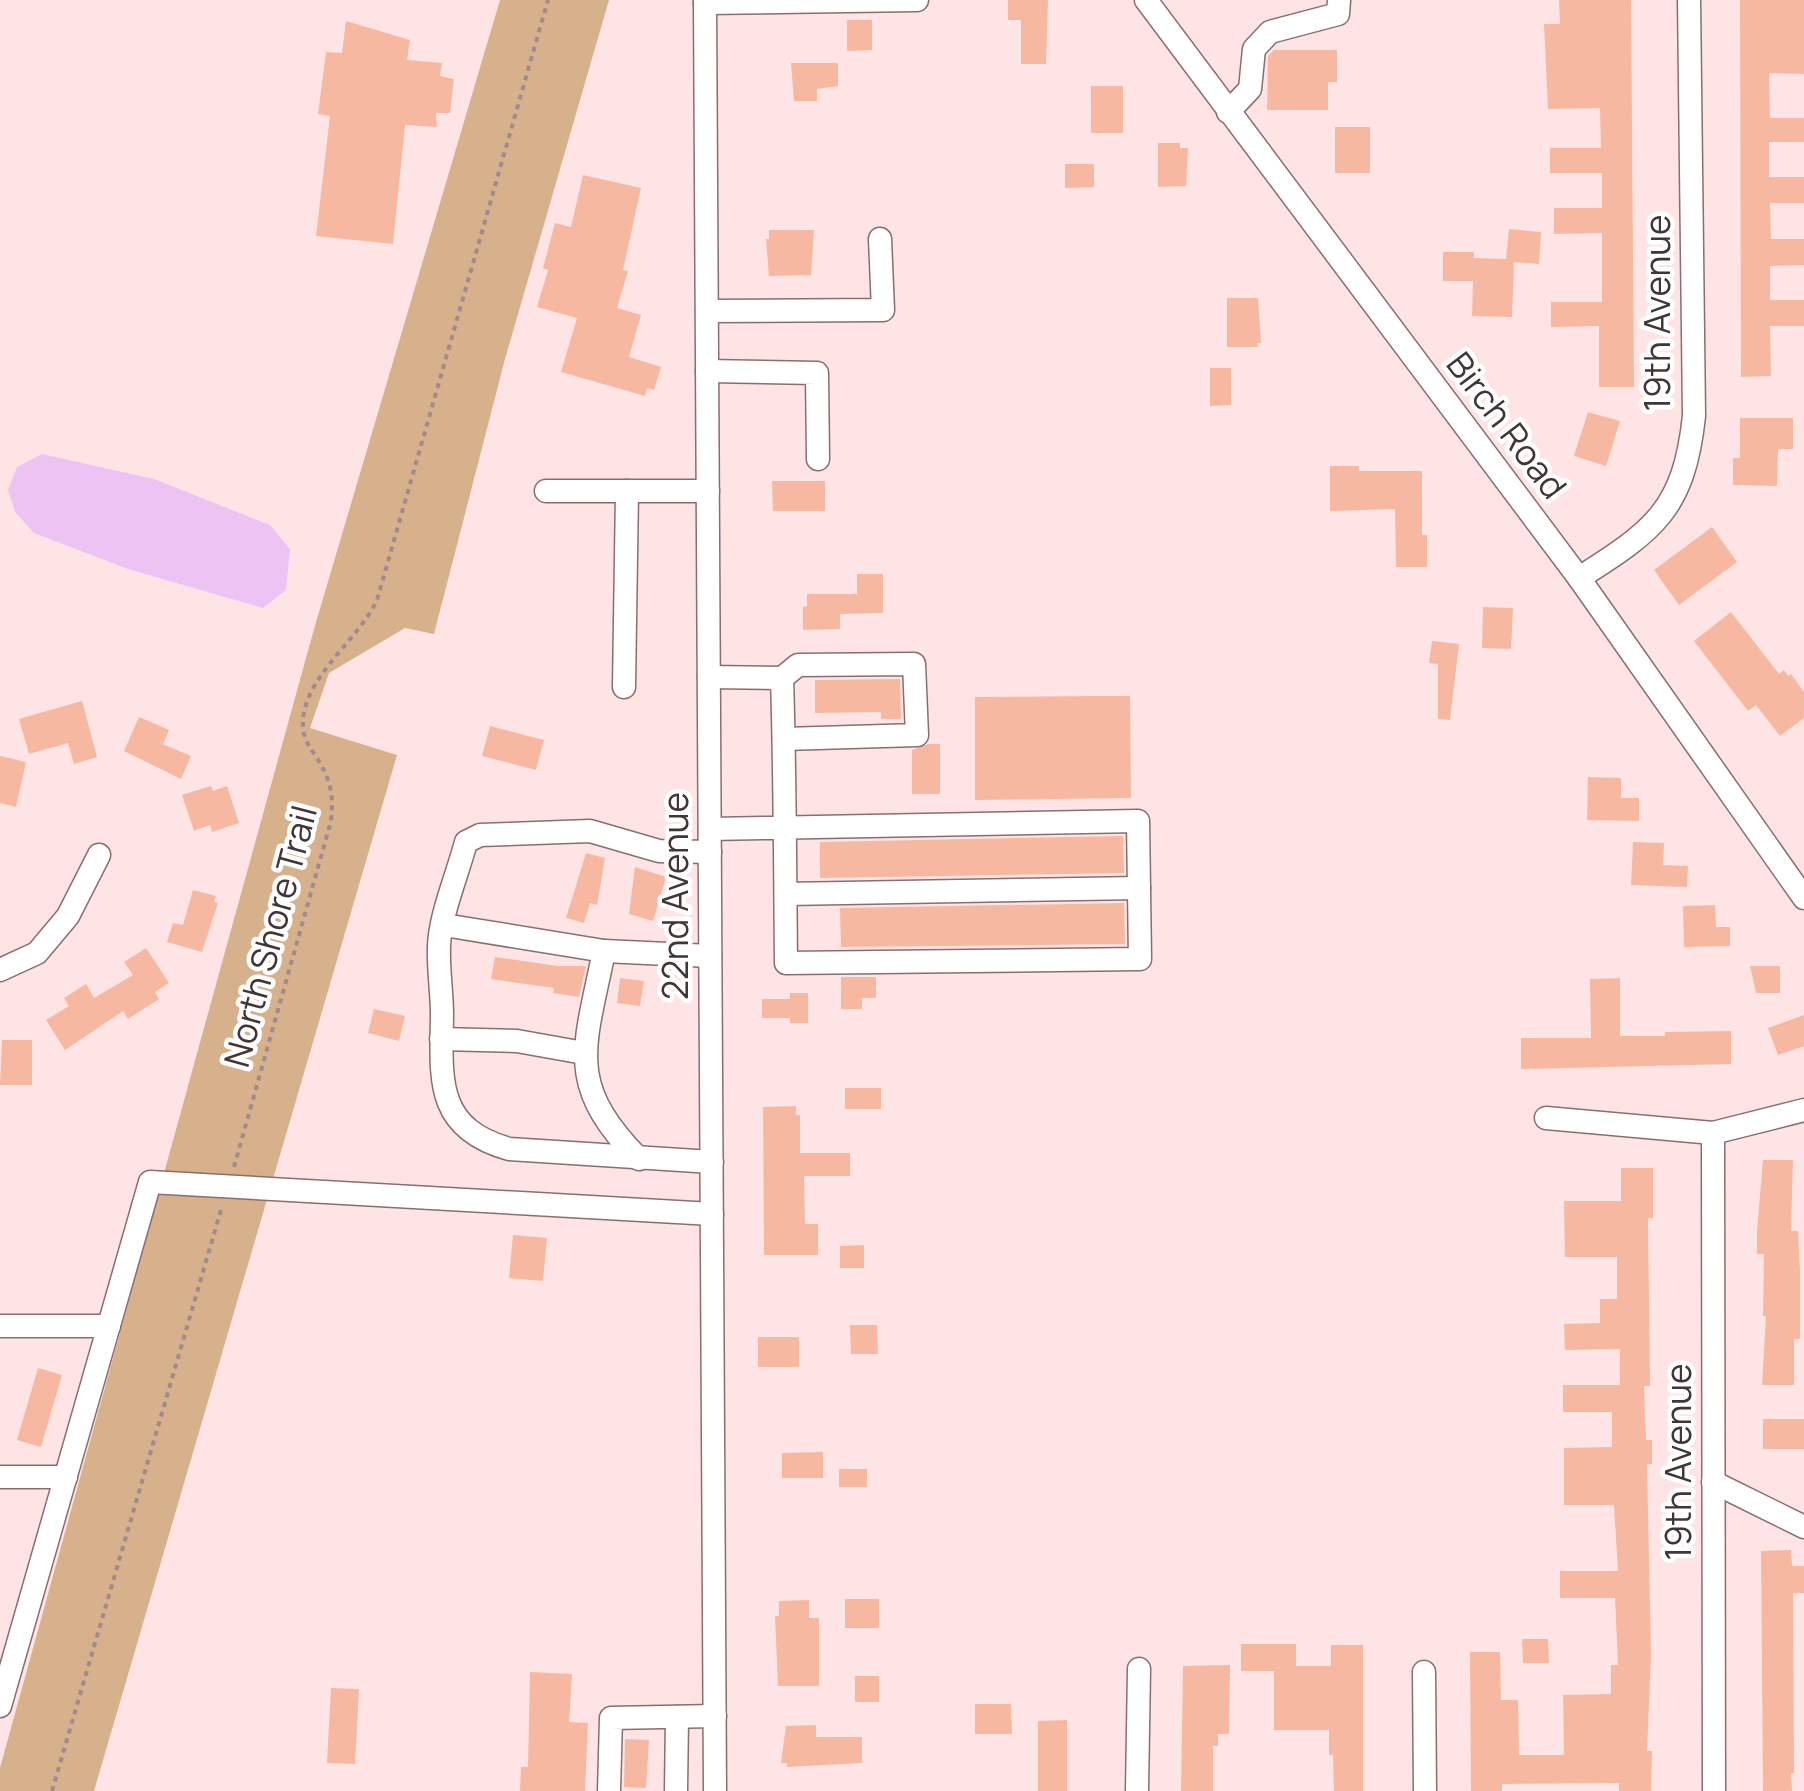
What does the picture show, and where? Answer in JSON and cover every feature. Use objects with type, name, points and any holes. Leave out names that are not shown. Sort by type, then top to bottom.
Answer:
[{"type":"street","points":[[705,1],[917,0]]},
{"type":"street","name":"Birch Road","points":[[1146,0],[1579,578],[1804,898]]},
{"type":"street","points":[[1228,112],[1250,89],[1254,48],[1270,32],[1338,14],[1339,0]]},
{"type":"street","name":"19th Avenue","points":[[1579,578],[1644,533],[1673,498],[1689,459],[1694,416],[1690,0]]},
{"type":"street","name":"22nd Avenue","points":[[705,1],[715,1791]]},
{"type":"street","points":[[707,311],[883,310],[880,240]]},
{"type":"street","points":[[708,372],[816,373],[818,459]]},
{"type":"street","points":[[624,688],[628,491]]},
{"type":"street","points":[[546,492],[708,491]]},
{"type":"street","points":[[709,677],[782,678],[798,665],[914,664],[917,736],[784,739]]},
{"type":"street","points":[[712,1162],[509,1149],[485,1142],[464,1128],[450,1108],[441,1083],[438,943],[466,842],[480,835],[590,831],[659,851],[785,828],[1138,821],[1140,959],[786,963],[786,894],[785,828],[784,739],[782,678]]},
{"type":"street","points":[[0,970],[37,952],[68,916],[99,856]]},
{"type":"street","points":[[786,894],[1140,888]]},
{"type":"street","points":[[444,925],[604,952],[710,956]]},
{"type":"street","points":[[604,952],[584,1053],[590,1090],[609,1128],[639,1159]]},
{"type":"street","points":[[441,1039],[517,1042],[584,1053]]},
{"type":"street","points":[[1546,1118],[1712,1133],[1804,1110]]},
{"type":"street","name":"19th Avenue","points":[[1712,1133],[1714,1791]]},
{"type":"street","points":[[0,1706],[150,1182],[712,1214]]},
{"type":"street","points":[[0,1326],[109,1326]]},
{"type":"street","points":[[0,1477],[66,1477]]},
{"type":"street","points":[[1712,1482],[1804,1526]]},
{"type":"street","points":[[1137,1791],[1139,1669]]},
{"type":"street","points":[[1424,1672],[1425,1791]]},
{"type":"street","points":[[609,1791],[611,1718],[715,1716]]},
{"type":"street","points":[[676,1791],[677,1717]]},
{"type":"path","name":"North Shore Trail","points":[[52,1791],[331,821],[334,796],[329,777],[303,730],[310,691],[358,632],[377,600],[548,0]]},
{"type":"shaded area","points":[[500,0],[609,0],[505,359],[434,634],[405,628],[329,673],[310,728],[397,755],[94,1791],[0,1791],[0,1768],[314,629]]},
{"type":"shaded area","points":[[42,454],[154,479],[270,525],[290,549],[286,590],[263,608],[128,569],[34,533],[15,512],[8,490],[17,467]]},
{"type":"building","points":[[1008,0],[1048,0],[1046,64],[1021,64],[1021,20],[1008,20]]},
{"type":"building","points":[[1559,0],[1631,0],[1634,387],[1599,387],[1599,326],[1551,327],[1551,302],[1602,302],[1602,233],[1554,234],[1554,208],[1602,208],[1602,173],[1550,173],[1550,148],[1601,148],[1600,108],[1548,109],[1544,24],[1560,24]]},
{"type":"building","points":[[1740,0],[1804,0],[1804,74],[1769,73],[1770,118],[1804,118],[1804,142],[1769,142],[1769,177],[1804,177],[1804,203],[1770,203],[1771,239],[1804,239],[1804,265],[1770,266],[1770,300],[1804,300],[1804,326],[1770,326],[1771,376],[1741,377]]},
{"type":"building","points":[[847,20],[872,20],[872,50],[847,51]]},
{"type":"building","points":[[346,21],[410,40],[407,60],[442,63],[440,76],[454,79],[450,113],[436,113],[437,127],[405,125],[393,244],[316,236],[330,116],[318,114],[326,52],[342,53]]},
{"type":"building","points":[[1274,50],[1337,50],[1337,82],[1328,82],[1328,110],[1267,110],[1268,56]]},
{"type":"building","points":[[791,63],[838,63],[838,86],[817,89],[817,101],[794,101]]},
{"type":"building","points":[[1091,86],[1123,86],[1123,133],[1091,133]]},
{"type":"building","points":[[1335,127],[1370,127],[1370,173],[1335,173]]},
{"type":"building","points":[[1158,143],[1180,143],[1180,148],[1188,148],[1186,186],[1158,187]]},
{"type":"building","points":[[1065,164],[1094,164],[1094,187],[1065,188]]},
{"type":"building","points":[[583,175],[641,188],[623,270],[628,271],[617,308],[641,315],[629,357],[661,367],[654,390],[647,388],[645,396],[561,372],[577,318],[537,307],[548,270],[543,268],[555,223],[571,227]]},
{"type":"building","points":[[1509,229],[1541,232],[1539,264],[1514,262],[1512,317],[1472,316],[1473,281],[1443,281],[1443,252],[1474,252],[1474,258],[1506,259]]},
{"type":"building","points":[[769,230],[814,230],[811,275],[769,276]]},
{"type":"building","points":[[1227,298],[1258,298],[1258,347],[1227,347]]},
{"type":"building","points":[[1210,368],[1231,368],[1231,405],[1210,406]]},
{"type":"building","points":[[1588,412],[1620,421],[1606,466],[1574,456]]},
{"type":"building","points":[[1740,418],[1793,418],[1793,449],[1778,449],[1777,486],[1733,485],[1733,458],[1740,458]]},
{"type":"building","points":[[1330,466],[1359,466],[1359,471],[1422,471],[1422,535],[1427,535],[1427,567],[1396,567],[1395,509],[1330,511]]},
{"type":"building","points":[[772,481],[825,481],[825,511],[773,511]]},
{"type":"building","points":[[1712,527],[1737,562],[1679,605],[1654,570]]},
{"type":"building","points":[[857,574],[883,574],[883,613],[840,614],[840,629],[803,630],[807,594],[857,594]]},
{"type":"building","points":[[1483,607],[1513,608],[1511,649],[1482,648]]},
{"type":"building","points":[[1731,612],[1779,674],[1784,670],[1788,676],[1791,674],[1804,692],[1804,718],[1780,736],[1756,705],[1748,711],[1694,641]]},
{"type":"building","points":[[1432,641],[1459,644],[1450,720],[1438,719],[1438,664],[1429,663]]},
{"type":"building","points":[[900,679],[901,719],[881,719],[881,712],[815,713],[815,680]]},
{"type":"building","points":[[1130,696],[1131,798],[975,800],[975,697]]},
{"type":"building","points":[[82,701],[97,757],[74,764],[68,743],[29,754],[19,719]]},
{"type":"building","points":[[139,717],[169,730],[163,744],[191,756],[181,779],[124,751]]},
{"type":"building","points":[[490,726],[544,740],[536,770],[482,756]]},
{"type":"building","points":[[940,744],[940,794],[912,794],[912,750]]},
{"type":"building","points":[[0,756],[26,762],[16,807],[0,803]]},
{"type":"building","points":[[1588,777],[1621,778],[1621,798],[1639,798],[1639,821],[1587,820]]},
{"type":"building","points":[[211,786],[213,791],[227,786],[239,823],[212,832],[210,825],[194,831],[182,795]]},
{"type":"building","points":[[1123,836],[1124,873],[820,878],[820,842]]},
{"type":"building","points":[[1633,842],[1664,843],[1663,865],[1688,866],[1687,887],[1631,885]]},
{"type":"building","points":[[586,853],[605,858],[597,905],[590,903],[584,923],[566,918]]},
{"type":"building","points":[[635,867],[666,877],[653,921],[629,914]]},
{"type":"building","points":[[193,890],[216,896],[214,902],[218,903],[202,952],[167,942],[173,923],[183,925]]},
{"type":"building","points":[[1124,903],[1125,944],[841,947],[840,908]]},
{"type":"building","points":[[1715,905],[1716,927],[1730,927],[1730,946],[1684,947],[1683,906]]},
{"type":"building","points":[[146,948],[169,983],[155,992],[159,999],[128,1019],[123,1011],[65,1050],[46,1020],[69,1006],[64,998],[86,984],[94,998],[133,975],[124,962]]},
{"type":"building","points":[[495,957],[586,966],[579,997],[553,993],[554,988],[491,979]]},
{"type":"building","points":[[1750,966],[1780,966],[1780,993],[1756,993]]},
{"type":"building","points":[[841,977],[876,977],[876,998],[862,998],[862,1009],[841,1009]]},
{"type":"building","points":[[620,978],[644,981],[640,1006],[617,1003]]},
{"type":"building","points":[[1620,978],[1620,1036],[1731,1031],[1731,1064],[1521,1069],[1521,1038],[1591,1038],[1590,979]]},
{"type":"building","points":[[790,993],[808,993],[808,1023],[790,1023],[790,1018],[762,1018],[762,999],[790,999]]},
{"type":"building","points":[[374,1009],[405,1016],[399,1041],[368,1033]]},
{"type":"building","points":[[1804,1015],[1804,1046],[1778,1055],[1768,1028]]},
{"type":"building","points":[[2,1040],[32,1040],[32,1085],[0,1085]]},
{"type":"building","points":[[845,1088],[881,1088],[881,1109],[845,1109]]},
{"type":"building","points":[[796,1106],[796,1115],[800,1115],[800,1153],[850,1153],[850,1176],[804,1176],[805,1224],[818,1224],[818,1255],[764,1255],[763,1107]]},
{"type":"building","points":[[1763,1160],[1793,1160],[1791,1231],[1798,1231],[1800,1272],[1800,1339],[1794,1339],[1794,1385],[1762,1385],[1764,1254],[1757,1254],[1757,1231]]},
{"type":"building","points":[[1621,1168],[1653,1168],[1653,1218],[1648,1218],[1650,1386],[1644,1386],[1646,1440],[1652,1440],[1652,1464],[1647,1464],[1651,1655],[1647,1751],[1652,1751],[1651,1791],[1619,1791],[1619,1783],[1502,1784],[1502,1791],[1471,1791],[1470,1652],[1500,1652],[1501,1700],[1518,1700],[1519,1755],[1564,1755],[1563,1695],[1611,1694],[1611,1665],[1618,1665],[1615,1598],[1560,1598],[1560,1571],[1618,1571],[1614,1505],[1564,1505],[1564,1448],[1612,1447],[1612,1412],[1563,1412],[1563,1385],[1620,1385],[1620,1349],[1565,1350],[1564,1324],[1600,1323],[1600,1299],[1617,1299],[1617,1257],[1565,1257],[1564,1201],[1621,1201]]},
{"type":"building","points":[[513,1235],[547,1238],[543,1281],[509,1278]]},
{"type":"building","points":[[864,1245],[864,1268],[840,1268],[840,1246]]},
{"type":"building","points":[[850,1325],[877,1325],[878,1354],[851,1354]]},
{"type":"building","points":[[758,1337],[799,1337],[799,1367],[758,1367]]},
{"type":"building","points":[[38,1368],[62,1375],[41,1447],[17,1440]]},
{"type":"building","points":[[1763,1419],[1804,1419],[1804,1449],[1763,1449]]},
{"type":"building","points":[[823,1452],[823,1478],[782,1478],[782,1453]]},
{"type":"building","points":[[839,1469],[867,1469],[867,1487],[839,1487]]},
{"type":"building","points":[[1791,1550],[1792,1566],[1804,1566],[1804,1593],[1793,1593],[1792,1791],[1763,1791],[1761,1551]]},
{"type":"building","points":[[845,1599],[879,1599],[879,1628],[845,1628]]},
{"type":"building","points":[[809,1600],[809,1618],[819,1618],[819,1686],[778,1686],[775,1616],[779,1616],[779,1601]]},
{"type":"building","points":[[1522,1639],[1548,1639],[1549,1663],[1523,1663]]},
{"type":"building","points":[[1241,1644],[1296,1644],[1296,1666],[1331,1666],[1331,1645],[1363,1645],[1363,1791],[1334,1791],[1329,1730],[1274,1730],[1274,1671],[1241,1671]]},
{"type":"building","points":[[1230,1665],[1229,1734],[1218,1734],[1218,1746],[1213,1746],[1213,1791],[1181,1791],[1183,1666]]},
{"type":"building","points":[[530,1672],[572,1674],[569,1722],[588,1723],[585,1791],[520,1791],[521,1767],[528,1767]]},
{"type":"building","points":[[855,1676],[879,1676],[879,1702],[855,1702]]},
{"type":"building","points":[[331,1688],[359,1689],[355,1764],[327,1763]]},
{"type":"building","points":[[975,1704],[1011,1704],[1012,1734],[975,1734]]},
{"type":"building","points":[[1067,1720],[1067,1791],[1038,1791],[1038,1721]]},
{"type":"building","points":[[816,1725],[816,1737],[862,1737],[862,1763],[787,1767],[787,1763],[781,1763],[786,1726]]},
{"type":"building","points":[[625,1739],[649,1740],[646,1788],[624,1787]]}]
